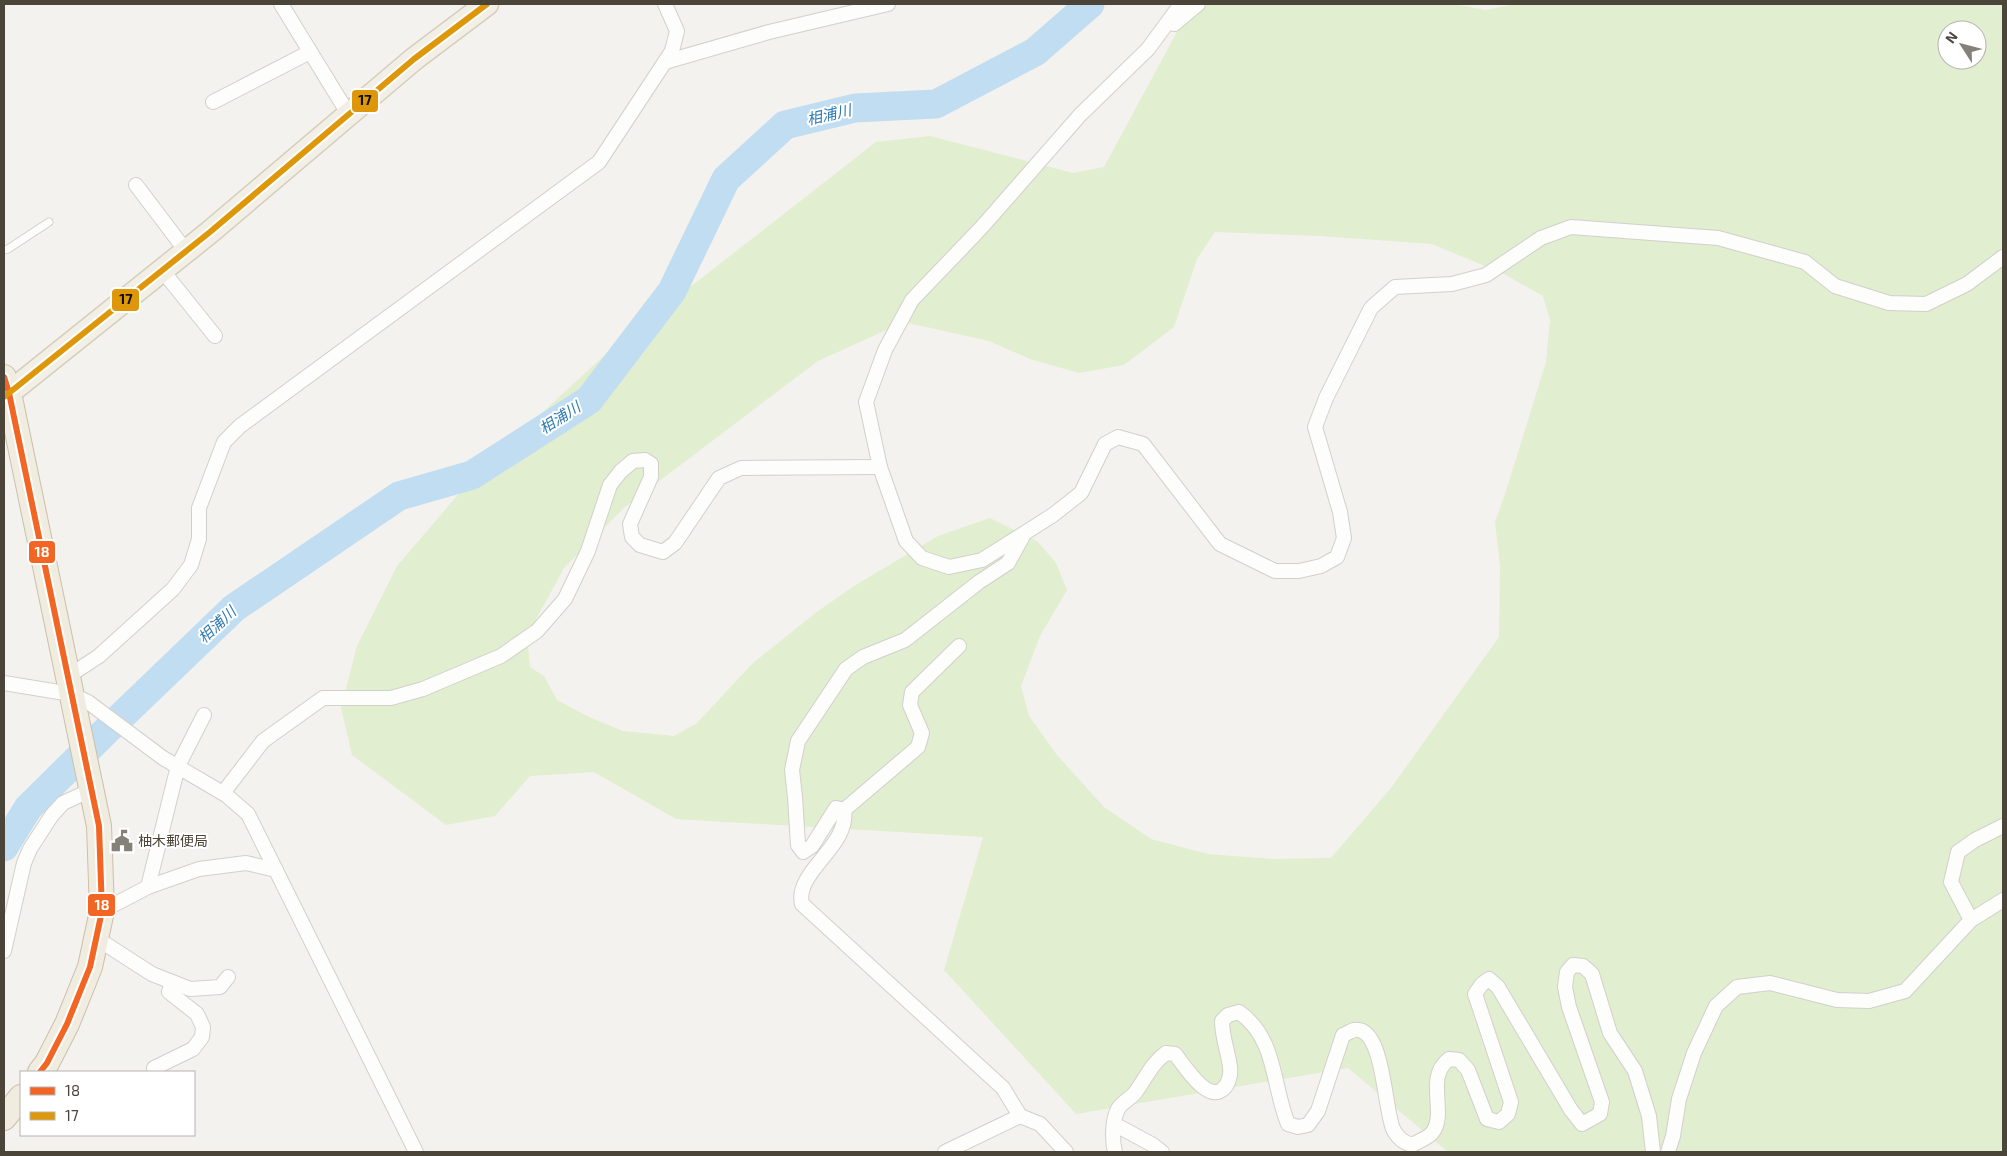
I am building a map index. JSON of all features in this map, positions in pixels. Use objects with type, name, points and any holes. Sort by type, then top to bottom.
[{"type":"highway","points":[[5,389],[75,694],[84,762],[99,826],[102,911],[90,967],[67,1024],[47,1063],[41,1071]]},
{"type":"highway","points":[[4,1118],[20,1098]]},
{"type":"main road","points":[[5,389],[186,251],[414,59],[487,4]]},
{"type":"street","points":[[281,4],[348,115]]},
{"type":"street","points":[[75,694],[99,656],[173,589],[191,565],[199,539],[199,508],[224,442],[240,426],[599,162],[672,51],[677,31],[666,4]]},
{"type":"street","points":[[665,62],[769,32],[888,4]]},
{"type":"street","points":[[1181,4],[1162,31],[1126,71],[1080,115],[981,228],[912,300],[885,350],[866,402],[880,467],[906,541],[922,558],[949,567],[982,560],[1024,534],[1081,493],[1105,444],[1118,437],[1143,444],[1220,544],[1275,572],[1299,571],[1321,566],[1337,557],[1344,538],[1340,512],[1315,427],[1326,398],[1371,308],[1395,287],[1452,284],[1486,275],[1542,238],[1572,227],[1718,238],[1805,262],[1835,286],[1889,302],[1926,304],[1967,284],[2003,257]]},
{"type":"street","points":[[1162,31],[1177,22],[1198,4]]},
{"type":"street","points":[[213,102],[310,52]]},
{"type":"street","points":[[136,184],[186,251]]},
{"type":"street","points":[[162,270],[216,336]]},
{"type":"street","points":[[223,793],[262,741],[323,698],[391,698],[423,689],[501,656],[537,631],[566,599],[588,551],[610,485],[621,471],[633,461],[645,460],[651,464],[651,477],[630,524],[632,537],[640,545],[663,552],[675,543],[719,478],[740,468],[880,467]]},
{"type":"street","points":[[844,810],[836,808],[812,846],[803,852],[798,844],[792,770],[798,741],[846,669],[863,657],[905,640],[979,582],[1008,563],[1024,534]]},
{"type":"street","points":[[844,810],[918,747],[922,733],[910,705],[912,692],[959,646]]},
{"type":"street","points":[[4,683],[75,694],[162,758],[223,793],[248,814],[416,1152]]},
{"type":"street","points":[[148,886],[178,766],[204,714]]},
{"type":"street","points":[[4,951],[24,863],[30,849],[52,815],[63,803],[91,790]]},
{"type":"street","points":[[844,810],[846,820],[840,834],[806,881],[800,897],[802,904],[1004,1088],[1020,1116],[1040,1124],[1066,1152]]},
{"type":"street","points":[[1971,920],[1951,882],[1958,852],[1975,840],[2003,826]]},
{"type":"street","points":[[102,911],[148,886],[198,869],[246,863],[276,870]]},
{"type":"street","points":[[1668,1152],[1673,1136],[1679,1099],[1694,1053],[1716,1006],[1737,987],[1770,983],[1837,1000],[1869,1001],[1896,994],[1905,991],[1971,920],[2003,900]]},
{"type":"street","points":[[96,938],[152,974],[190,989],[220,986],[228,977]]},
{"type":"street","points":[[1115,1152],[1113,1145],[1114,1124],[1118,1109],[1134,1095],[1155,1061],[1166,1053],[1175,1054],[1202,1087],[1212,1093],[1220,1092],[1227,1086],[1230,1068],[1222,1035],[1222,1021],[1228,1015],[1239,1012],[1252,1021],[1271,1056],[1282,1108],[1288,1124],[1298,1127],[1308,1125],[1318,1111],[1343,1035],[1354,1030],[1364,1032],[1372,1039],[1384,1079],[1393,1130],[1401,1141],[1412,1146],[1432,1133],[1438,1118],[1437,1076],[1441,1065],[1449,1059],[1459,1060],[1468,1070],[1487,1119],[1500,1122],[1508,1114],[1511,1102],[1476,994],[1482,984],[1489,978],[1498,987],[1571,1110],[1582,1124],[1600,1114],[1602,1102],[1569,1007],[1565,987],[1567,972],[1573,965],[1584,966],[1592,974],[1610,1033],[1635,1071],[1649,1116],[1652,1152]]},
{"type":"street","points":[[154,1068],[193,1049],[202,1037],[203,1026],[197,1014],[168,992],[172,982]]},
{"type":"street","points":[[945,1152],[1020,1116]]},
{"type":"street","points":[[1114,1124],[1153,1145],[1162,1152]]},
{"type":"lane","points":[[4,250],[49,222]]},
{"type":"green space","points":[[1192,4],[1454,4],[1485,10],[1517,4],[2003,4],[2003,1152],[1448,1152],[1348,1068],[1076,1114],[944,970],[983,837],[676,819],[594,772],[530,776],[495,816],[446,825],[352,755],[341,708],[357,646],[397,566],[474,476],[612,348],[876,142],[930,136],[1073,173],[1104,167]],"holes":[[[1215,232],[1320,236],[1432,244],[1504,274],[1543,296],[1550,320],[1546,362],[1495,522],[1500,565],[1499,637],[1391,788],[1331,858],[1272,859],[1208,854],[1151,839],[1104,807],[1057,755],[1029,716],[1021,686],[1040,636],[1067,590],[1056,563],[1037,541],[990,518],[938,536],[854,586],[818,611],[753,663],[697,723],[674,736],[623,731],[589,717],[557,700],[544,676],[530,667],[527,636],[564,568],[625,507],[818,361],[904,322],[989,341],[1030,359],[1079,373],[1124,365],[1174,327],[1197,259]]]},
{"type":"waterway","name":"相浦川","points":[[4,847],[28,808],[234,608],[399,496],[472,475],[589,400],[672,291],[726,179],[785,125],[855,108],[936,104],[1035,52],[1090,4]]},
{"type":"transit line","name":"17","points":[[4,397],[210,232],[414,59],[487,4]]},
{"type":"transit line","name":"18","points":[[4,377],[9,393],[99,826],[102,911],[90,967],[67,1024],[47,1063],[41,1071]]},
{"type":"place","name":"柚木郵便局","points":[[122,841]]}]
